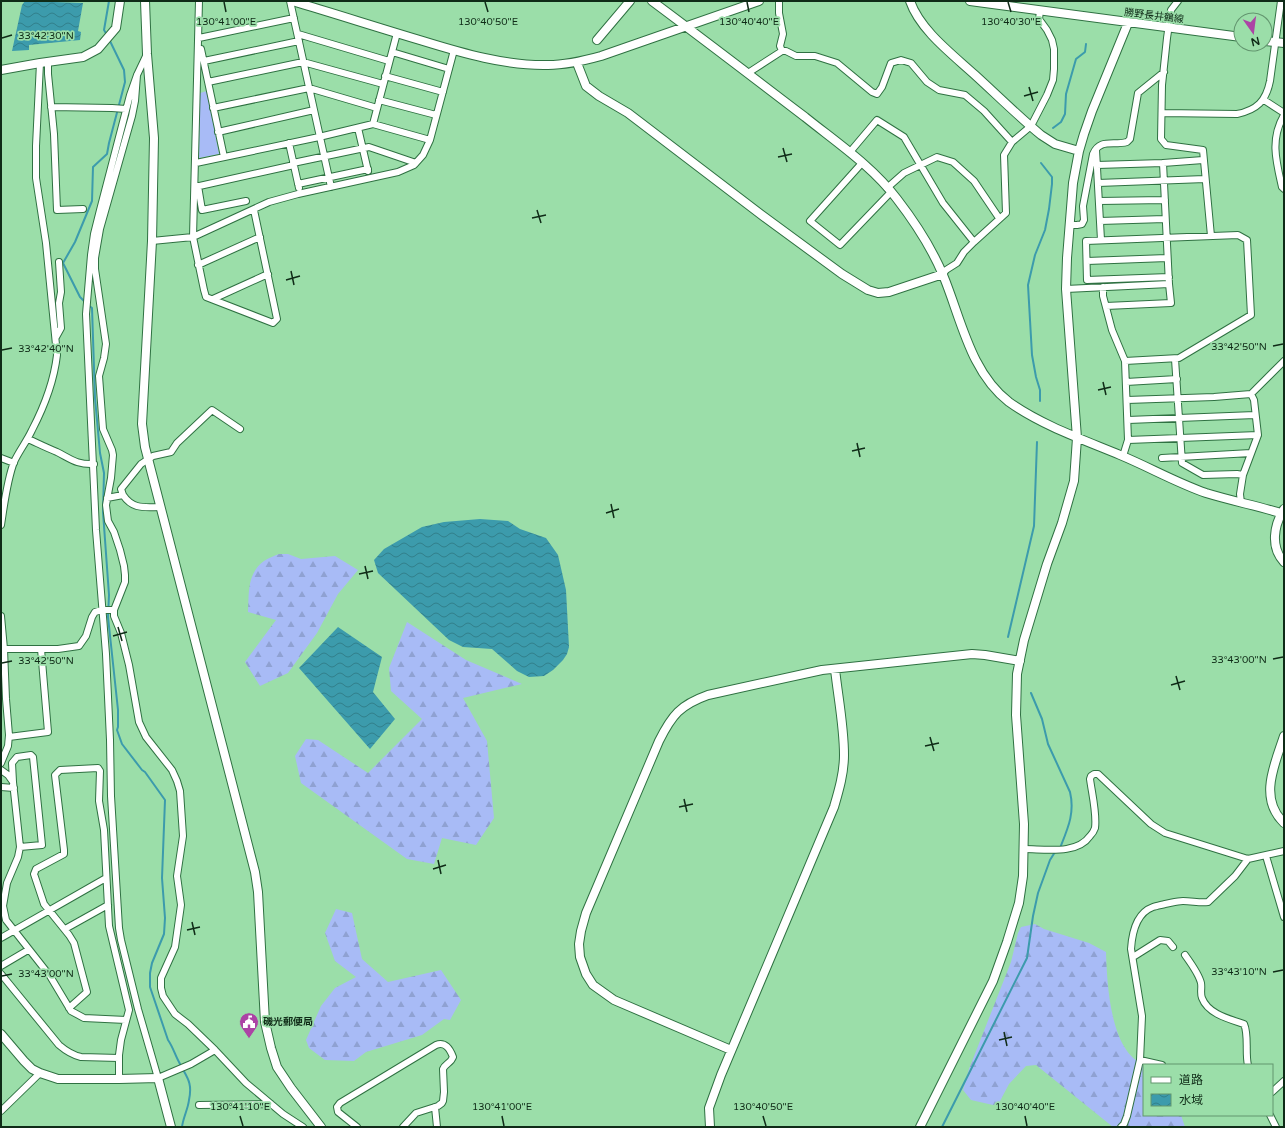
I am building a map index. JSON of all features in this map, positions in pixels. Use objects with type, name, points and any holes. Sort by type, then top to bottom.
[{"type":"street","points":[[1,70],[83,57],[98,49],[116,28],[120,1]]},
{"type":"street","points":[[145,1],[146,54],[154,138],[152,241],[142,424],[145,447],[255,872],[258,892],[265,1022],[271,1048],[277,1067],[321,1127]]},
{"type":"street","points":[[199,1],[196,186],[193,237],[198,265],[206,297],[273,323],[278,319],[254,210]]},
{"type":"street","points":[[331,187],[319,137],[291,1],[454,50],[506,62],[548,66],[577,63],[601,56],[759,1]]},
{"type":"street","points":[[597,40],[630,1]]},
{"type":"street","points":[[652,1],[850,152],[889,190],[921,234],[943,274],[958,317],[979,366],[993,385],[1008,401],[1031,415],[1077,438],[1123,456],[1204,492],[1240,503],[1283,512],[1275,530],[1276,545],[1284,562]]},
{"type":"street","points":[[779,1],[779,13],[783,34],[781,41],[782,51]]},
{"type":"street","points":[[910,1],[925,27],[941,44],[1041,136],[1055,144],[1079,151]]},
{"type":"street","name":"勝野長井鶴線","points":[[970,1],[1233,36]]},
{"type":"street","points":[[1178,1],[1172,10],[1169,27],[1164,72],[1161,139],[1166,145],[1202,150],[1211,236]]},
{"type":"street","points":[[1162,113],[1237,114],[1253,109],[1264,100],[1280,43],[1281,1]]},
{"type":"street","points":[[577,63],[586,86],[599,96],[628,113],[842,274],[868,290],[878,293],[889,292],[943,274],[946,270],[957,263],[964,252],[1006,213],[1004,155],[1012,142],[1030,126],[1047,95],[1053,80],[1054,49],[1052,40],[1039,19],[1040,11]]},
{"type":"street","points":[[199,38],[294,18]]},
{"type":"street","points":[[920,1127],[993,981],[1019,903],[1023,876],[1024,824],[1016,715],[1017,674],[1024,640],[1074,482],[1077,438],[1066,289],[1069,225],[1073,183],[1079,151],[1092,111],[1128,23]]},
{"type":"street","points":[[373,124],[397,33]]},
{"type":"street","points":[[298,34],[389,61]]},
{"type":"street","points":[[199,38],[224,157]]},
{"type":"street","points":[[204,61],[299,41]]},
{"type":"street","points":[[152,241],[193,237],[269,202],[300,193],[398,172],[414,165],[423,155],[430,140],[454,50]]},
{"type":"street","points":[[748,73],[782,51]]},
{"type":"street","points":[[782,51],[796,56],[815,56],[837,63],[872,92],[877,94],[882,87],[891,63],[900,60],[911,62],[926,82],[939,90],[965,95],[984,111],[1012,142]]},
{"type":"street","points":[[392,52],[449,69]]},
{"type":"street","points":[[146,54],[136,75],[126,109],[94,234],[88,279],[86,314],[96,530],[106,654],[111,796],[119,928],[138,1009],[171,1127]]},
{"type":"street","points":[[44,62],[48,74],[52,107],[56,210],[83,209]]},
{"type":"street","points":[[1,525],[2,504],[14,462],[33,429],[56,370],[56,339],[47,250],[36,178],[36,146],[44,62]]},
{"type":"street","points":[[208,82],[303,62],[383,84]]},
{"type":"street","points":[[1069,225],[1077,226],[1082,224],[1084,220],[1083,206],[1091,161],[1095,148],[1099,144],[1127,142],[1130,139],[1138,93],[1164,72]]},
{"type":"street","points":[[136,75],[135,101],[132,116],[100,229],[95,258],[96,284],[106,344],[100,376],[103,429],[113,455],[106,505],[108,521],[114,532],[120,550],[125,575],[125,582],[114,610],[114,616],[121,632],[129,665],[138,722],[146,737],[172,770],[180,791],[183,836],[177,876],[181,905],[175,947],[160,978],[161,988],[163,996],[175,1014],[188,1024],[215,1050],[246,1083],[271,1104],[303,1127]]},
{"type":"street","points":[[385,76],[443,92]]},
{"type":"street","points":[[213,108],[309,88],[377,108]]},
{"type":"street","points":[[379,100],[436,115]]},
{"type":"street","points":[[1264,100],[1284,114],[1280,121],[1275,139],[1275,156],[1284,190]]},
{"type":"street","points":[[52,107],[126,109]]},
{"type":"street","points":[[218,132],[314,110]]},
{"type":"street","points":[[850,152],[877,120],[904,137],[943,203],[974,242]]},
{"type":"street","points":[[196,163],[373,124],[430,140]]},
{"type":"street","points":[[358,128],[370,178]]},
{"type":"street","points":[[289,143],[300,193]]},
{"type":"street","points":[[196,186],[369,147],[416,162]]},
{"type":"street","points":[[1095,148],[1101,240]]},
{"type":"street","points":[[862,163],[810,221],[840,245],[904,173],[937,157],[953,162],[974,180],[999,218]]},
{"type":"street","points":[[1096,166],[1203,160]]},
{"type":"street","points":[[1106,306],[1171,303],[1167,258],[1163,163]]},
{"type":"street","points":[[298,184],[368,169]]},
{"type":"street","points":[[1098,183],[1205,178]]},
{"type":"street","points":[[196,186],[202,210],[246,201]]},
{"type":"street","points":[[1099,201],[1165,200]]},
{"type":"street","points":[[1100,221],[1165,219]]},
{"type":"street","points":[[1125,361],[1179,358],[1252,315],[1247,240],[1238,235],[1086,241],[1087,280],[1169,280]]},
{"type":"street","points":[[198,265],[260,237]]},
{"type":"street","points":[[1086,261],[1167,258]]},
{"type":"street","points":[[56,339],[61,328],[59,303],[61,292],[59,262]]},
{"type":"street","points":[[213,299],[268,274]]},
{"type":"street","points":[[1066,289],[1103,287],[1169,280]]},
{"type":"street","points":[[1103,287],[1103,296],[1112,330],[1125,361],[1128,440],[1123,456]]},
{"type":"street","points":[[1176,359],[1182,463],[1203,475],[1243,475]]},
{"type":"street","points":[[1127,400],[1214,397],[1251,394],[1284,361]]},
{"type":"street","points":[[1126,382],[1177,379]]},
{"type":"street","points":[[1240,503],[1243,475],[1258,435],[1254,400],[1251,394]]},
{"type":"street","points":[[161,507],[138,508],[123,495],[121,489],[141,464],[153,456],[171,452],[177,443],[212,410],[240,429]]},
{"type":"street","points":[[1128,420],[1256,415]]},
{"type":"street","points":[[1128,440],[1258,435]]},
{"type":"street","points":[[28,439],[71,460],[82,464],[94,464]]},
{"type":"street","points":[[1162,458],[1252,453]]},
{"type":"street","points":[[1,458],[14,462]]},
{"type":"street","points":[[107,498],[123,495]]},
{"type":"street","points":[[4,649],[41,649],[78,646],[86,636],[95,612],[102,610],[114,610]]},
{"type":"street","points":[[1,616],[4,649],[3,699],[9,737],[8,746],[1,763]]},
{"type":"street","points":[[9,737],[48,732],[41,649]]},
{"type":"street","points":[[731,1050],[614,1000],[593,985],[586,974],[580,957],[579,944],[586,914],[659,741],[674,715],[694,700],[708,695],[822,670],[972,654],[1020,661]]},
{"type":"street","points":[[710,1127],[709,1108],[721,1075],[838,796],[843,774],[844,756],[843,734],[834,669]]},
{"type":"street","points":[[1284,736],[1272,773],[1269,791],[1278,817],[1284,823]]},
{"type":"street","points":[[20,846],[42,845],[34,757],[31,755],[17,757],[12,762],[20,846],[18,857],[8,881],[3,906],[6,920],[28,950],[50,976],[69,1008],[78,1016],[84,1018],[126,1020]]},
{"type":"street","points":[[69,1008],[87,992],[76,949],[65,929],[44,904],[34,874],[36,869],[64,854],[64,842],[55,775],[60,770],[98,768],[100,771],[99,801],[104,830],[109,926],[129,1010],[121,1040],[119,1080]]},
{"type":"street","points":[[1,770],[8,775],[14,785]]},
{"type":"street","points":[[1024,849],[1076,848],[1089,838],[1095,830],[1090,779],[1094,774],[1098,774],[1152,824],[1165,833],[1248,859],[1284,851]]},
{"type":"street","points":[[1,787],[14,785]]},
{"type":"street","points":[[1266,856],[1284,916]]},
{"type":"street","points":[[1121,1127],[1127,1116],[1140,1060],[1142,1016],[1131,949],[1134,928],[1139,917],[1146,910],[1152,907],[1181,901],[1208,902],[1236,876],[1248,859]]},
{"type":"street","points":[[1,938],[106,878]]},
{"type":"street","points":[[1,879],[8,881]]},
{"type":"street","points":[[65,929],[108,905]]},
{"type":"street","points":[[1133,957],[1160,940],[1168,941],[1173,947]]},
{"type":"street","points":[[1,966],[28,950]]},
{"type":"street","points":[[1185,955],[1193,966],[1201,983],[1200,992],[1202,999],[1218,1014],[1244,1024],[1246,1029],[1246,1057],[1248,1064]]},
{"type":"street","points":[[1,974],[64,1050],[81,1057],[119,1058]]},
{"type":"street","points":[[1,1034],[32,1068],[40,1073],[58,1079],[119,1080],[158,1078],[188,1066],[215,1050]]},
{"type":"street","points":[[357,1127],[338,1112],[336,1107],[340,1103],[436,1046],[442,1044],[446,1045],[453,1057],[443,1069],[444,1092],[442,1104],[416,1113],[403,1127]]},
{"type":"street","points":[[1140,1060],[1158,1064]]},
{"type":"street","points":[[1,1111],[40,1073]]},
{"type":"street","points":[[1273,1091],[1284,1081]]},
{"type":"street","points":[[199,1105],[271,1104]]},
{"type":"street","points":[[435,1107],[437,1127]]},
{"type":"street","points":[[1270,1116],[1276,1127]]},
{"type":"green space","points":[[207,91],[219,154],[199,158],[200,93]]},
{"type":"green space","points":[[279,554],[288,554],[301,559],[335,556],[358,570],[338,594],[317,633],[288,673],[260,686],[245,662],[276,620],[248,612],[250,584],[254,571],[258,566],[271,557]]},
{"type":"green space","points":[[407,622],[466,660],[522,684],[463,698],[487,741],[494,818],[476,845],[442,838],[434,864],[407,859],[301,783],[295,756],[306,739],[318,740],[368,773],[422,719],[391,691],[389,668]]},
{"type":"green space","points":[[336,909],[352,913],[362,959],[388,982],[441,970],[461,1000],[450,1020],[444,1019],[422,1035],[366,1052],[354,1061],[325,1060],[309,1048],[306,1040],[321,1006],[335,988],[356,977],[335,961],[325,933]]},
{"type":"green space","points":[[1035,924],[1044,929],[1089,943],[1106,952],[1110,999],[1118,1033],[1125,1047],[1134,1059],[1144,1064],[1143,1116],[1181,1116],[1185,1127],[1113,1127],[1036,1065],[1026,1066],[1009,1084],[999,1103],[993,1105],[971,1100],[963,1090],[969,1069],[1011,962],[1018,933],[1021,927]]},
{"type":"water","points":[[25,1],[83,3],[78,31],[81,32],[80,40],[29,45],[29,50],[12,51],[22,5]]},
{"type":"water","points":[[480,519],[508,521],[520,529],[546,538],[558,555],[566,590],[569,647],[563,660],[553,670],[544,676],[529,677],[517,671],[492,649],[463,647],[449,640],[378,573],[374,560],[384,549],[422,527],[444,522]]},
{"type":"water","points":[[338,627],[382,657],[373,692],[395,719],[370,749],[299,668]]},
{"type":"waterway","points":[[107,35],[104,30],[109,1]]},
{"type":"waterway","points":[[85,302],[80,297],[63,263],[75,242],[92,201],[93,167],[107,154],[125,82],[124,70],[109,39]]},
{"type":"waterway","points":[[1053,128],[1061,122],[1065,114],[1066,94],[1076,59],[1085,52],[1086,44]]},
{"type":"waterway","points":[[1040,401],[1040,390],[1032,355],[1028,285],[1035,255],[1045,230],[1052,184],[1052,177],[1041,163]]},
{"type":"waterway","points":[[88,305],[92,308],[95,398],[100,453],[104,473],[103,512],[109,595],[108,617],[118,710],[117,730],[122,744],[165,800],[162,878],[165,918],[164,934],[152,963],[150,987],[168,1040],[186,1076],[190,1088],[190,1094],[182,1127]]},
{"type":"waterway","points":[[1008,637],[1034,526],[1037,442]]},
{"type":"waterway","points":[[1031,693],[1042,719],[1048,744],[1070,792],[1072,807],[1070,820],[1060,848]]},
{"type":"waterway","points":[[942,1127],[1027,958],[1038,893],[1050,860],[1055,852]]},
{"type":"place","name":"磯光郵便局","points":[[249,1039]]}]
